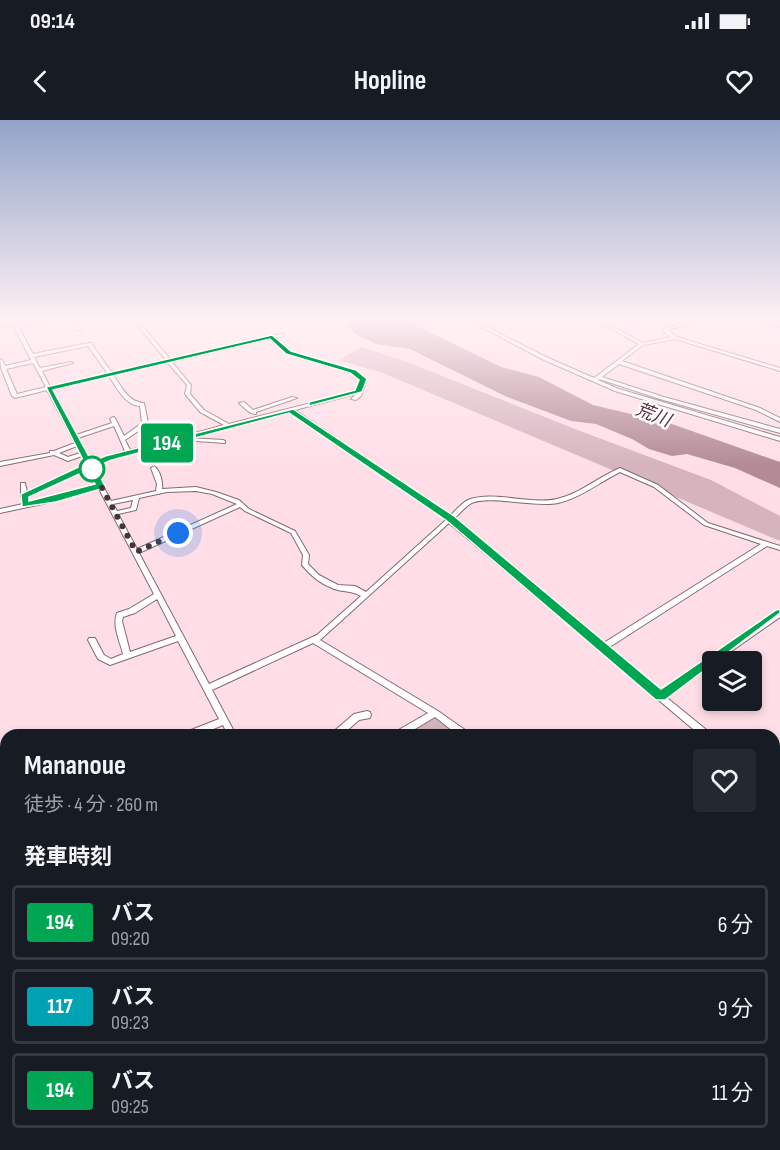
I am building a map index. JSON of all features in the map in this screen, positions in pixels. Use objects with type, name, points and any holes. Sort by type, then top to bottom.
[{"type":"street","points":[[3,369],[15,396],[133,369]]},
{"type":"street","points":[[44,369],[40,370],[49,388],[228,729]]},
{"type":"street","points":[[107,369],[126,397],[135,404],[142,404],[145,424]]},
{"type":"street","points":[[175,369],[189,386],[187,394],[198,406],[232,427]]},
{"type":"street","points":[[343,369],[353,372],[364,382],[354,399]]},
{"type":"street","points":[[575,369],[654,402],[780,439]]},
{"type":"street","points":[[596,379],[609,369]]},
{"type":"street","points":[[640,369],[758,409],[780,420]]},
{"type":"street","points":[[596,379],[780,431]]},
{"type":"street","points":[[0,388],[10,385]]},
{"type":"street","points":[[24,496],[90,466],[128,452],[232,427],[358,392]]},
{"type":"street","points":[[252,412],[294,398]]},
{"type":"street","points":[[242,403],[263,418]]},
{"type":"street","points":[[291,410],[450,519],[699,729]]},
{"type":"street","points":[[75,437],[115,422],[128,452]]},
{"type":"street","points":[[145,424],[180,434],[184,439],[223,442]]},
{"type":"street","points":[[123,439],[145,424]]},
{"type":"street","points":[[0,464],[78,444]]},
{"type":"street","points":[[52,452],[68,459],[84,454]]},
{"type":"street","points":[[154,468],[160,484],[159,492]]},
{"type":"street","points":[[207,689],[314,640],[469,502],[480,499],[557,501],[620,470],[656,486],[706,524],[780,548]]},
{"type":"street","points":[[23,484],[25,505]]},
{"type":"street","points":[[0,511],[56,499],[101,486]]},
{"type":"street","points":[[110,503],[159,492],[196,489],[237,501],[240,505],[276,525],[293,532],[306,555],[305,566],[317,577],[337,587],[350,587],[366,595]]},
{"type":"street","points":[[116,513],[134,509],[136,498]]},
{"type":"street","points":[[136,552],[240,505]]},
{"type":"street","points":[[602,648],[766,544]]},
{"type":"street","points":[[128,655],[118,621],[120,615],[132,611],[158,595]]},
{"type":"street","points":[[661,696],[780,613]]},
{"type":"street","points":[[92,640],[106,661],[180,637]]},
{"type":"street","points":[[314,640],[435,712],[457,729]]},
{"type":"street","points":[[408,729],[435,712]]},
{"type":"street","points":[[343,729],[357,717],[367,715]]},
{"type":"street","points":[[204,729],[224,721]]},
{"type":"shaded area","points":[[370,369],[425,369],[711,480],[780,516],[780,541]]},
{"type":"shaded area","points":[[451,369],[509,369],[539,377],[593,405],[669,423],[780,462],[780,488],[735,468],[687,454],[672,456],[649,449],[596,424],[571,421],[505,396]]},
{"type":"shaded area","points":[[435,714],[455,729],[412,729]]},
{"type":"bus line","name":"194","points":[[134,369],[49,389],[90,465],[24,496],[25,505],[101,486],[90,466],[108,458],[291,410],[451,519],[449,520],[661,696],[780,613]]},
{"type":"bus line","name":"194","points":[[312,404],[358,392],[364,382],[363,379],[353,372],[343,369]]},
{"type":"route","points":[[92,469],[136,552],[178,533]]},
{"type":"water label","name":"荒川","points":[[653,415]]}]
